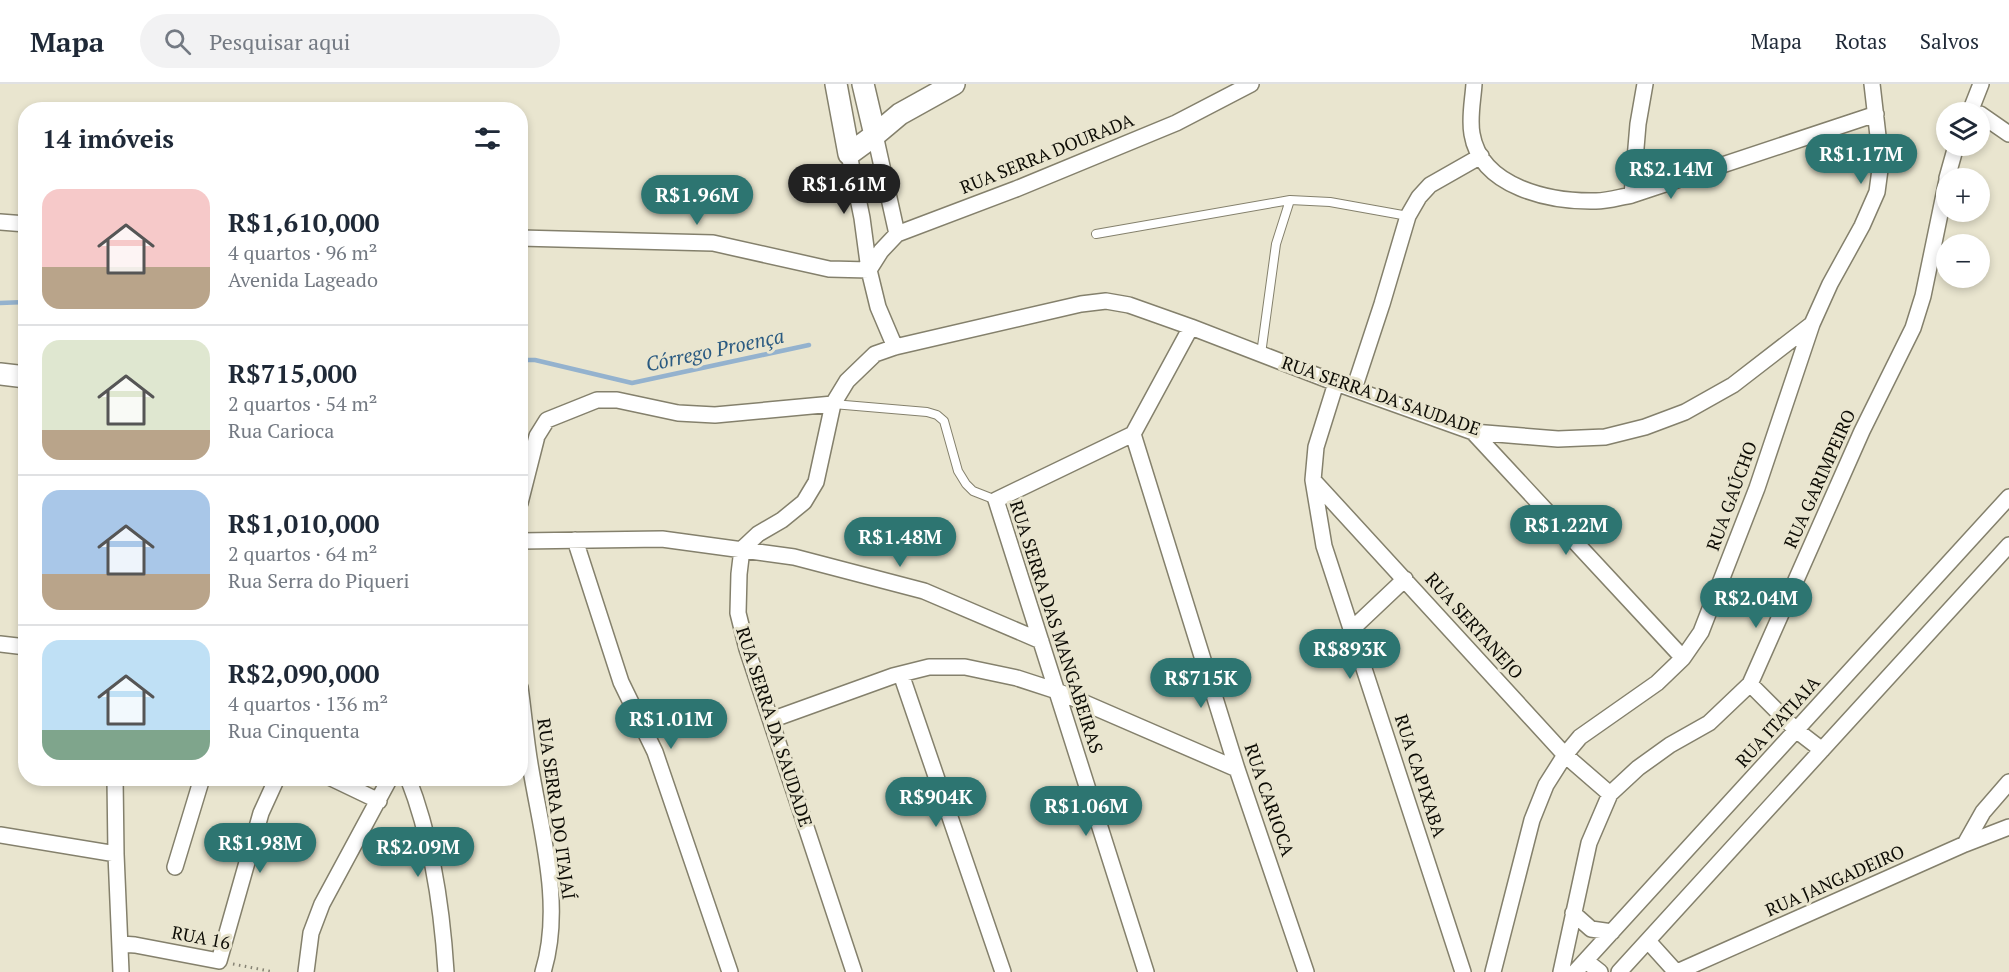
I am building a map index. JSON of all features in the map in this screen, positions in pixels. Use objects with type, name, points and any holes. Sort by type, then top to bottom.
[{"type":"main road","points":[[836,84],[849,154],[900,114],[954,84]]},
{"type":"main road","points":[[863,84],[875,135]]},
{"type":"main road","points":[[0,374],[18,376]]},
{"type":"street","name":"RUA SERRA DOURADA","points":[[869,270],[881,251],[897,234],[1016,189],[1176,123],[1251,84]]},
{"type":"street","points":[[1474,84],[1471,111],[1472,136],[1481,156],[1495,174],[1530,193],[1565,200],[1597,201],[1632,195],[1876,114]]},
{"type":"street","points":[[1632,195],[1638,124],[1645,84]]},
{"type":"street","name":"RUA GAÚCHO","points":[[1493,972],[1532,820],[1546,785],[1580,736],[1657,683],[1683,658],[1701,632],[1753,499],[1812,324],[1877,192],[1881,162],[1872,84]]},
{"type":"street","points":[[1977,102],[1981,84]]},
{"type":"street","points":[[1990,122],[2009,134]]},
{"type":"street","points":[[875,135],[897,234]]},
{"type":"street","points":[[742,549],[758,534],[782,520],[804,502],[816,482],[833,404],[847,381],[875,354],[895,347],[878,308],[869,270],[862,218],[849,154]]},
{"type":"street","points":[[1354,389],[1408,216],[1419,197],[1430,185],[1481,156]]},
{"type":"street","points":[[0,222],[18,223]]},
{"type":"street","name":"RUA GARIMPEIRO","points":[[1561,972],[1589,843],[1610,794],[1638,768],[1670,745],[1709,723],[1750,684],[1862,431],[1913,328],[1923,296],[1938,222]]},
{"type":"street","points":[[528,238],[713,243],[829,269],[869,270]]},
{"type":"street","name":"RUA SERRA DA SAUDADE","points":[[895,347],[1081,304],[1106,301],[1129,305],[1191,327],[1336,383],[1473,432],[1558,439],[1605,437],[1645,428],[1685,412],[1733,385],[1812,324]]},
{"type":"street","points":[[996,500],[1133,434],[1191,327]]},
{"type":"street","name":"RUA CAPIXABA","points":[[1336,383],[1316,447],[1313,480],[1324,546],[1463,972]]},
{"type":"street","points":[[528,471],[537,436],[547,420],[597,400],[617,400],[678,413],[715,415],[833,404]]},
{"type":"street","points":[[1473,432],[1683,658]]},
{"type":"street","name":"RUA CARIOCA","points":[[1133,434],[1237,769],[1306,972]]},
{"type":"street","name":"RUA SERTANEJO","points":[[1313,480],[1565,755],[1610,794]]},
{"type":"street","name":"RUA ITATIAIA","points":[[1581,967],[2009,498]]},
{"type":"street","name":"RUA SERRA DAS MANGABEIRAS","points":[[996,500],[1146,972]]},
{"type":"street","points":[[528,541],[662,539],[794,557],[924,591],[1041,642]]},
{"type":"street","points":[[575,540],[621,682],[655,752],[730,972]]},
{"type":"street","points":[[1619,972],[2009,545]]},
{"type":"street","name":"RUA SERRA DA SAUDADE","points":[[742,549],[738,614],[747,649],[854,972]]},
{"type":"street","points":[[1351,630],[1405,579]]},
{"type":"street","points":[[0,644],[18,646]]},
{"type":"street","points":[[771,720],[901,674],[929,667],[965,667],[1017,678],[1057,691],[1237,769]]},
{"type":"street","points":[[901,674],[1003,972]]},
{"type":"street","points":[[1750,684],[1797,730],[1822,750]]},
{"type":"street","name":"RUA SERRA DO ITAJAÍ","points":[[528,777],[549,874],[552,928],[543,972]]},
{"type":"street","points":[[1965,844],[1983,812],[2009,782]]},
{"type":"street","points":[[115,786],[121,972]]},
{"type":"street","points":[[175,867],[199,786]]},
{"type":"street","points":[[219,961],[261,813],[273,786]]},
{"type":"street","points":[[348,786],[379,801]]},
{"type":"street","points":[[306,972],[310,933],[322,904],[386,786]]},
{"type":"street","points":[[410,786],[428,843],[443,929],[446,972]]},
{"type":"street","name":"RUA JANGADEIRO","points":[[1677,972],[1965,844],[2008,828]]},
{"type":"street","points":[[0,834],[116,854]]},
{"type":"street","points":[[1573,913],[1591,929],[1612,932]]},
{"type":"street","points":[[1648,941],[1677,972]]},
{"type":"street","name":"RUA 16","points":[[121,944],[219,961]]},
{"type":"street","points":[[1581,967],[1600,972]]},
{"type":"lane","points":[[1096,234],[1290,200],[1330,202],[1408,216]]},
{"type":"lane","points":[[1261,354],[1276,244],[1290,200]]},
{"type":"lane","name":"RUA SERRA DAS MANGABEIRAS","points":[[833,404],[927,412],[937,415],[945,421],[958,471],[966,484],[973,491],[996,500]]},
{"type":"path","name":"RUA 16","points":[[219,961],[274,972]]},
{"type":"waterway","name":"Córrego Proença","points":[[0,303],[18,302]]},
{"type":"waterway","name":"Córrego Proença","points":[[528,360],[632,383],[809,345]]}]
